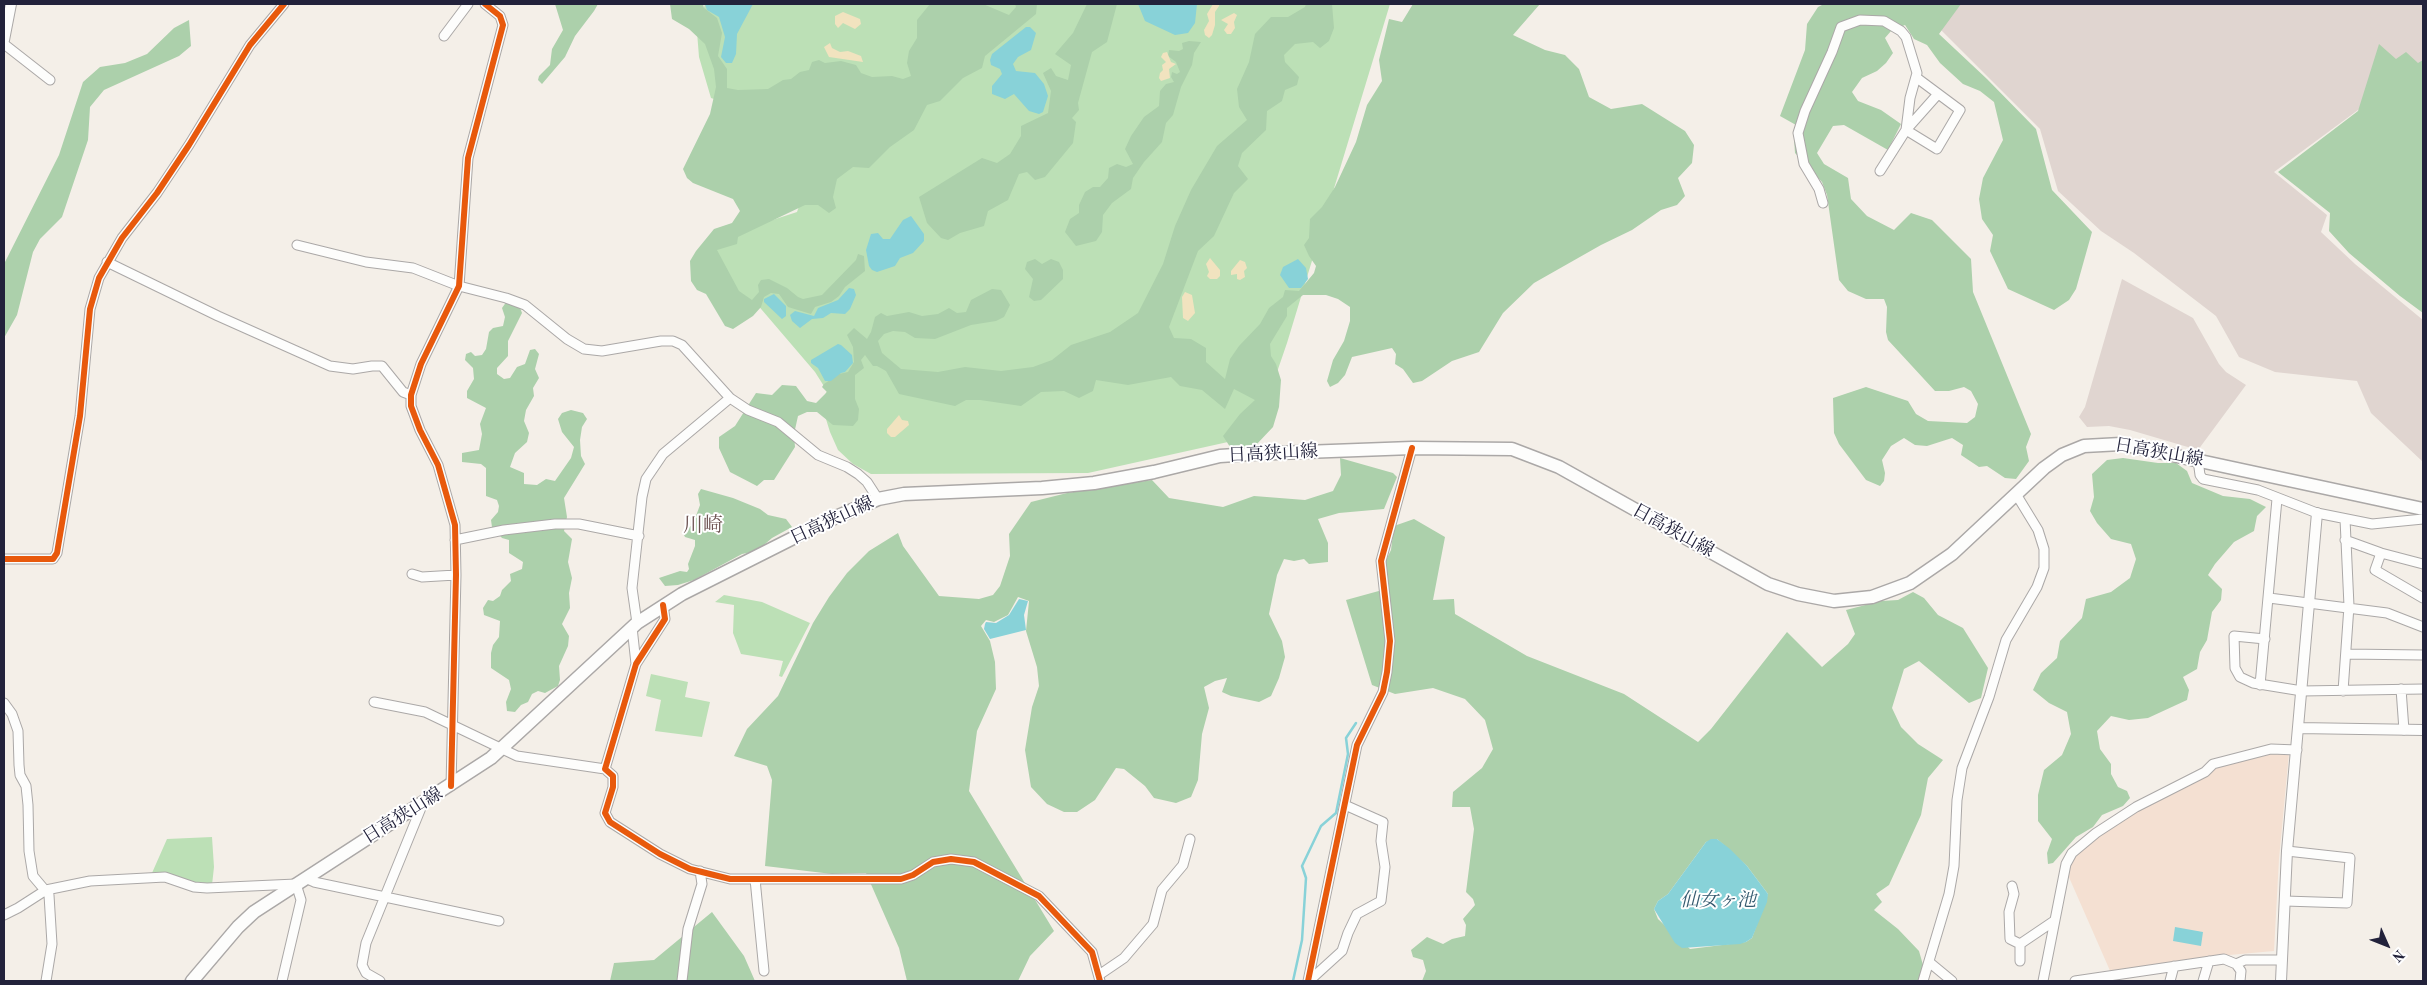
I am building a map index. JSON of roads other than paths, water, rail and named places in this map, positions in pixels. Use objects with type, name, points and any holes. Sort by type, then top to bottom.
[{"type":"main road","name":"日高狭山線","points":[[192,981],[238,927],[254,912],[451,786],[502,750],[635,625],[663,606],[827,521],[878,499],[904,494],[1042,488],[1094,483],[1154,472],[1220,456],[1412,448],[1512,449],[1559,467],[1768,584],[1798,594],[1834,601],[1872,597],[1910,583],[1952,554],[2044,468],[2062,455],[2084,446],[2121,444],[2423,509]]},
{"type":"street","points":[[4,40],[11,4]]},
{"type":"street","points":[[4,559],[53,559],[59,548],[80,416],[90,309],[94,293],[107,262],[122,238],[157,193],[190,145],[250,45],[284,4]]},
{"type":"street","points":[[444,36],[468,4]]},
{"type":"street","points":[[451,786],[456,575],[455,525],[438,465],[411,406],[411,395],[421,364],[459,286],[463,259],[467,166],[503,25],[500,16],[485,4]]},
{"type":"street","points":[[1823,203],[1816,182],[1804,164],[1798,133],[1841,27],[1860,20],[1874,20],[1892,25],[1906,37],[1917,78],[1910,103],[1906,130]]},
{"type":"street","points":[[4,44],[50,80]]},
{"type":"street","points":[[1906,130],[1937,149],[1960,110],[1917,78]]},
{"type":"street","points":[[1880,171],[1906,130],[1938,94]]},
{"type":"street","points":[[1910,103],[1922,112]]},
{"type":"street","points":[[298,245],[366,262],[413,268],[459,286],[525,305],[567,339],[584,349],[602,351],[673,341],[689,350],[730,398],[748,410],[778,422],[818,455],[858,474],[867,482],[878,499]]},
{"type":"street","points":[[107,262],[218,316],[330,366],[353,369],[382,366],[403,392],[411,395]]},
{"type":"street","points":[[636,664],[632,588],[642,497],[646,479],[662,454],[730,398]]},
{"type":"street","points":[[1308,981],[1357,745],[1383,692],[1387,672],[1390,641],[1381,561],[1412,448]]},
{"type":"street","points":[[2198,460],[2200,475],[2203,479],[2258,490],[2317,513],[2372,524],[2423,519]]},
{"type":"street","points":[[1924,981],[1946,907],[1954,866],[1957,800],[1962,768],[1989,697],[2006,640],[2037,587],[2044,568],[2044,549],[2038,530],[2016,494]]},
{"type":"street","points":[[2260,685],[2277,499]]},
{"type":"street","points":[[2281,981],[2287,851],[2317,513]]},
{"type":"street","points":[[2343,691],[2349,606],[2345,519]]},
{"type":"street","points":[[455,540],[504,530],[554,524],[579,524],[639,536]]},
{"type":"street","points":[[2345,540],[2423,564]]},
{"type":"street","points":[[2381,552],[2375,570],[2423,598]]},
{"type":"street","points":[[412,574],[422,577],[456,575]]},
{"type":"street","points":[[2269,598],[2349,606],[2387,613],[2423,627]]},
{"type":"street","points":[[605,769],[636,664],[665,619],[663,606]]},
{"type":"street","points":[[2265,639],[2234,636],[2235,668],[2240,677],[2260,685],[2302,691],[2423,689]]},
{"type":"street","points":[[2346,654],[2423,654]]},
{"type":"street","points":[[2401,689],[2404,730]]},
{"type":"street","points":[[374,702],[425,712],[517,756],[605,769],[613,776],[613,787],[606,809],[607,818],[660,854],[690,869],[730,879],[901,879],[913,875],[933,862],[951,859],[974,862],[1039,896],[1088,947],[1095,960],[1100,978],[1138,944],[1152,924],[1162,890],[1183,864],[1190,839]]},
{"type":"street","points":[[4,703],[12,714],[18,731],[20,775],[26,786],[29,851],[34,876],[48,895],[52,944],[46,981]]},
{"type":"street","points":[[2298,728],[2423,730]]},
{"type":"street","points":[[2043,981],[2066,864],[2072,853],[2096,833],[2136,807],[2205,772],[2213,764],[2271,749],[2297,750]]},
{"type":"street","points":[[380,981],[366,973],[362,965],[366,943],[423,803]]},
{"type":"street","points":[[1308,981],[1342,951],[1348,932],[1357,914],[1381,901],[1385,867],[1381,841],[1384,819],[1345,806]]},
{"type":"street","points":[[2285,901],[2347,903],[2350,858],[2287,851]]},
{"type":"street","points":[[682,981],[688,929],[702,884],[700,871]]},
{"type":"street","points":[[4,915],[46,890],[90,881],[165,877],[194,887],[207,888],[300,881],[314,882],[384,895],[500,921]]},
{"type":"street","points":[[755,879],[764,971]]},
{"type":"street","points":[[282,981],[301,900],[300,881]]},
{"type":"street","points":[[2012,886],[2014,894],[2009,912],[2010,939],[2020,944]]},
{"type":"street","points":[[2020,944],[2054,922]]},
{"type":"street","points":[[2020,944],[2020,962]]},
{"type":"street","points":[[2076,981],[2105,979],[2142,971],[2224,959],[2236,964],[2241,971],[2240,981]]},
{"type":"street","points":[[2236,964],[2245,960],[2282,960]]},
{"type":"street","points":[[2203,981],[2209,961]]},
{"type":"street","points":[[1929,962],[1952,981]]},
{"type":"street","points":[[2170,981],[2174,966]]},
{"type":"street","points":[[2139,981],[2142,971]]},
{"type":"water","points":[[705,4],[753,4],[737,34],[736,54],[732,63],[726,63],[721,57],[725,37],[719,17],[707,10]]},
{"type":"water","points":[[1138,4],[1197,4],[1195,23],[1188,33],[1175,35],[1145,21]]},
{"type":"water","points":[[1026,27],[1030,27],[1036,33],[1031,50],[1018,57],[1013,64],[1016,71],[1035,73],[1044,84],[1048,96],[1043,112],[1039,114],[1029,111],[1014,94],[1005,99],[992,94],[992,86],[1002,74],[1000,69],[991,65],[992,54]]},
{"type":"water","points":[[911,216],[924,234],[924,241],[913,253],[900,258],[895,266],[877,272],[872,270],[869,266],[866,250],[871,234],[878,233],[883,239],[890,239],[903,220]]},
{"type":"water","points":[[1298,259],[1306,268],[1308,279],[1301,288],[1289,288],[1280,275],[1283,267]]},
{"type":"water","points":[[849,288],[854,289],[856,295],[850,309],[845,314],[831,313],[823,318],[812,319],[800,328],[792,321],[790,315],[795,311],[814,316],[818,308],[838,300]]},
{"type":"water","points":[[774,294],[786,306],[786,316],[782,319],[764,302],[764,299]]},
{"type":"water","points":[[838,344],[852,355],[853,363],[845,372],[831,381],[825,381],[818,368],[811,363],[811,360]]},
{"type":"water","points":[[1019,599],[1028,601],[1024,615],[1026,630],[990,639],[984,629],[986,622],[996,623],[1009,615]]},
{"type":"water","name":"仙女ヶ池","points":[[1711,839],[1717,839],[1747,866],[1768,894],[1767,902],[1752,938],[1746,942],[1682,948],[1675,943],[1654,909],[1658,901],[1668,894],[1706,842]]},
{"type":"water","points":[[2175,927],[2203,932],[2201,946],[2173,941]]},
{"type":"waterway","points":[[1293,981],[1302,940],[1306,878],[1302,866],[1321,826],[1336,813],[1348,754],[1346,738],[1356,723]]},
{"type":"district","name":"川崎","points":[[703,526]]}]
